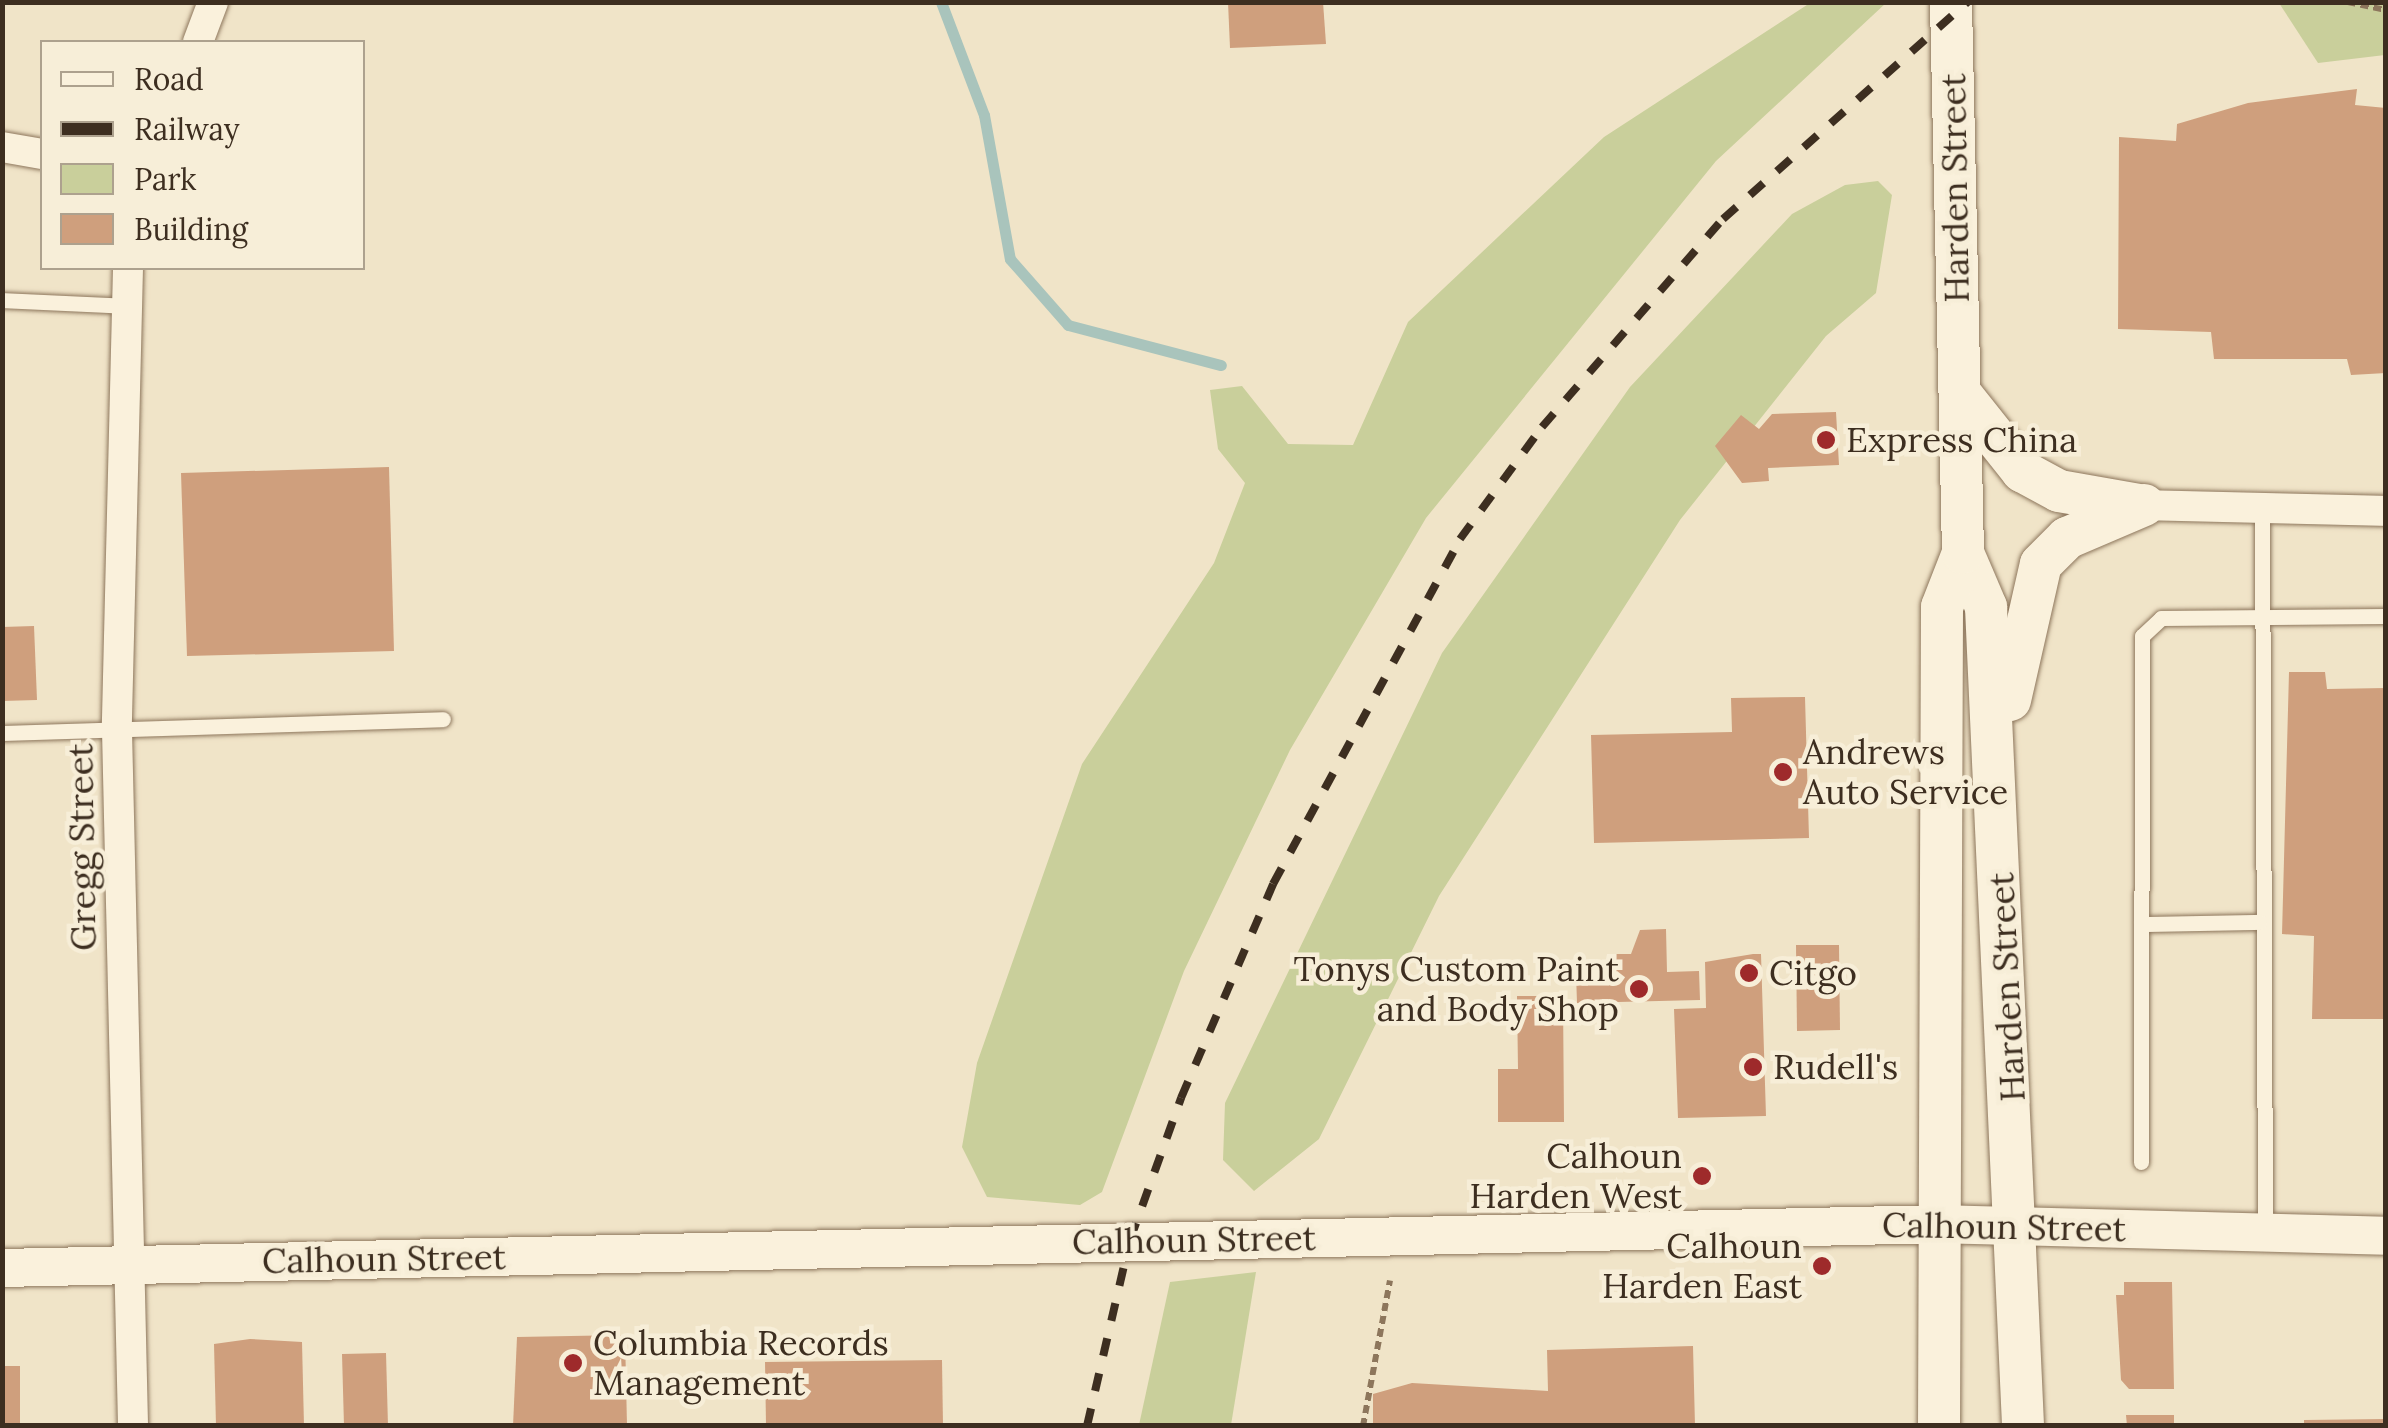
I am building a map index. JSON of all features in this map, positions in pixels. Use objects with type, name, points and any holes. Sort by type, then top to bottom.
[{"type":"main road","name":"Harden Street","points":[[1939,1426],[1936,1224],[1942,607],[1962,553],[1951,2]]},
{"type":"main road","points":[[1960,393],[2022,471],[2059,490],[2144,505]]},
{"type":"main road","points":[[1997,789],[2034,578],[2067,538],[2144,505]]},
{"type":"main road","name":"Harden Street","points":[[1962,553],[1986,607],[2020,1224],[2023,1426]]},
{"type":"street","points":[[199,40],[214,2]]},
{"type":"street","points":[[2,148],[40,154]]},
{"type":"street","name":"Gregg Street","points":[[128,270],[117,730],[133,1426]]},
{"type":"street","points":[[2144,505],[2386,511]]},
{"type":"street","name":"Calhoun Street","points":[[2,1268],[1936,1224],[2020,1224],[2266,1236],[2386,1236]]},
{"type":"lane","points":[[2,300],[128,306]]},
{"type":"lane","points":[[2262,508],[2259,922],[2266,1236]]},
{"type":"lane","points":[[2141,1162],[2142,636],[2161,618],[2386,616]]},
{"type":"lane","points":[[2,732],[443,719]]},
{"type":"lane","points":[[2141,924],[2259,922]]},
{"type":"path","points":[[2348,2],[2386,10]]},
{"type":"path","points":[[1363,1426],[1390,1280]]},
{"type":"green space","points":[[1810,3],[1886,3],[1716,161],[1426,518],[1290,750],[1184,971],[1102,1192],[1080,1205],[987,1197],[962,1147],[977,1063],[1082,764],[1214,563],[1245,483],[1218,449],[1210,390],[1242,386],[1288,444],[1353,445],[1408,322],[1604,137]]},
{"type":"green space","points":[[2279,3],[2385,3],[2385,55],[2318,63]]},
{"type":"green space","points":[[1878,181],[1892,195],[1876,293],[1826,336],[1680,520],[1439,896],[1319,1139],[1254,1191],[1223,1160],[1225,1103],[1442,653],[1630,387],[1792,214],[1845,185]]},
{"type":"green space","points":[[1256,1272],[1231,1425],[1139,1425],[1170,1282]]},
{"type":"building","points":[[1228,2],[1323,2],[1326,44],[1230,48]]},
{"type":"building","points":[[2357,89],[2355,105],[2386,108],[2386,373],[2351,375],[2347,359],[2214,359],[2211,332],[2118,329],[2119,137],[2176,141],[2177,124],[2248,103]]},
{"type":"building","points":[[1836,412],[1839,465],[1768,468],[1769,481],[1742,483],[1715,446],[1741,415],[1759,429],[1772,414]]},
{"type":"building","points":[[389,467],[394,651],[187,656],[181,473]]},
{"type":"building","points":[[34,626],[37,700],[2,701],[2,627]]},
{"type":"building","points":[[2289,672],[2325,672],[2327,689],[2386,688],[2386,1019],[2312,1019],[2314,936],[2282,934]]},
{"type":"building","points":[[1805,697],[1809,838],[1594,843],[1591,735],[1732,732],[1731,698]]},
{"type":"building","points":[[1666,929],[1667,972],[1699,971],[1700,1000],[1577,1003],[1576,973],[1608,972],[1607,954],[1631,954],[1640,930]]},
{"type":"building","points":[[1796,945],[1839,945],[1840,1030],[1797,1031]]},
{"type":"building","points":[[1761,954],[1766,1116],[1678,1118],[1674,1009],[1706,1008],[1705,962]]},
{"type":"building","points":[[1517,996],[1563,996],[1564,1122],[1498,1122],[1498,1069],[1518,1069]]},
{"type":"building","points":[[2124,1282],[2172,1282],[2174,1389],[2129,1389],[2121,1380],[2116,1295],[2124,1295]]},
{"type":"building","points":[[625,1335],[627,1426],[513,1426],[517,1337]]},
{"type":"building","points":[[250,1339],[302,1342],[304,1426],[216,1426],[214,1344]]},
{"type":"building","points":[[1693,1346],[1695,1426],[1373,1426],[1373,1394],[1412,1383],[1548,1391],[1547,1350]]},
{"type":"building","points":[[386,1353],[388,1426],[344,1426],[342,1354]]},
{"type":"building","points":[[942,1360],[943,1426],[766,1426],[765,1362]]},
{"type":"building","points":[[2,1366],[20,1366],[20,1426],[2,1426]]},
{"type":"building","points":[[2126,1415],[2174,1415],[2174,1426],[2127,1426]]},
{"type":"building","points":[[2386,1419],[2386,1426],[2304,1426],[2304,1420]]},
{"type":"waterway","points":[[941,2],[984,115],[1010,259],[1068,325],[1221,365]]},
{"type":"railway","points":[[1087,1426],[1130,1240],[1181,1098],[1273,884],[1460,539],[1542,427],[1723,219],[1967,2]]},
{"type":"place","name":"Express China","points":[[1826,440]]},
{"type":"place","name":"Andrews Auto Service","points":[[1783,772]]},
{"type":"place","name":"Citgo","points":[[1749,973]]},
{"type":"place","name":"Tonys Custom Paint and Body Shop","points":[[1639,989]]},
{"type":"place","name":"Rudell's","points":[[1753,1067]]},
{"type":"place","name":"Calhoun Harden West","points":[[1702,1176]]},
{"type":"place","name":"Calhoun Harden East","points":[[1822,1266]]},
{"type":"place","name":"Columbia Records Management","points":[[573,1363]]}]
